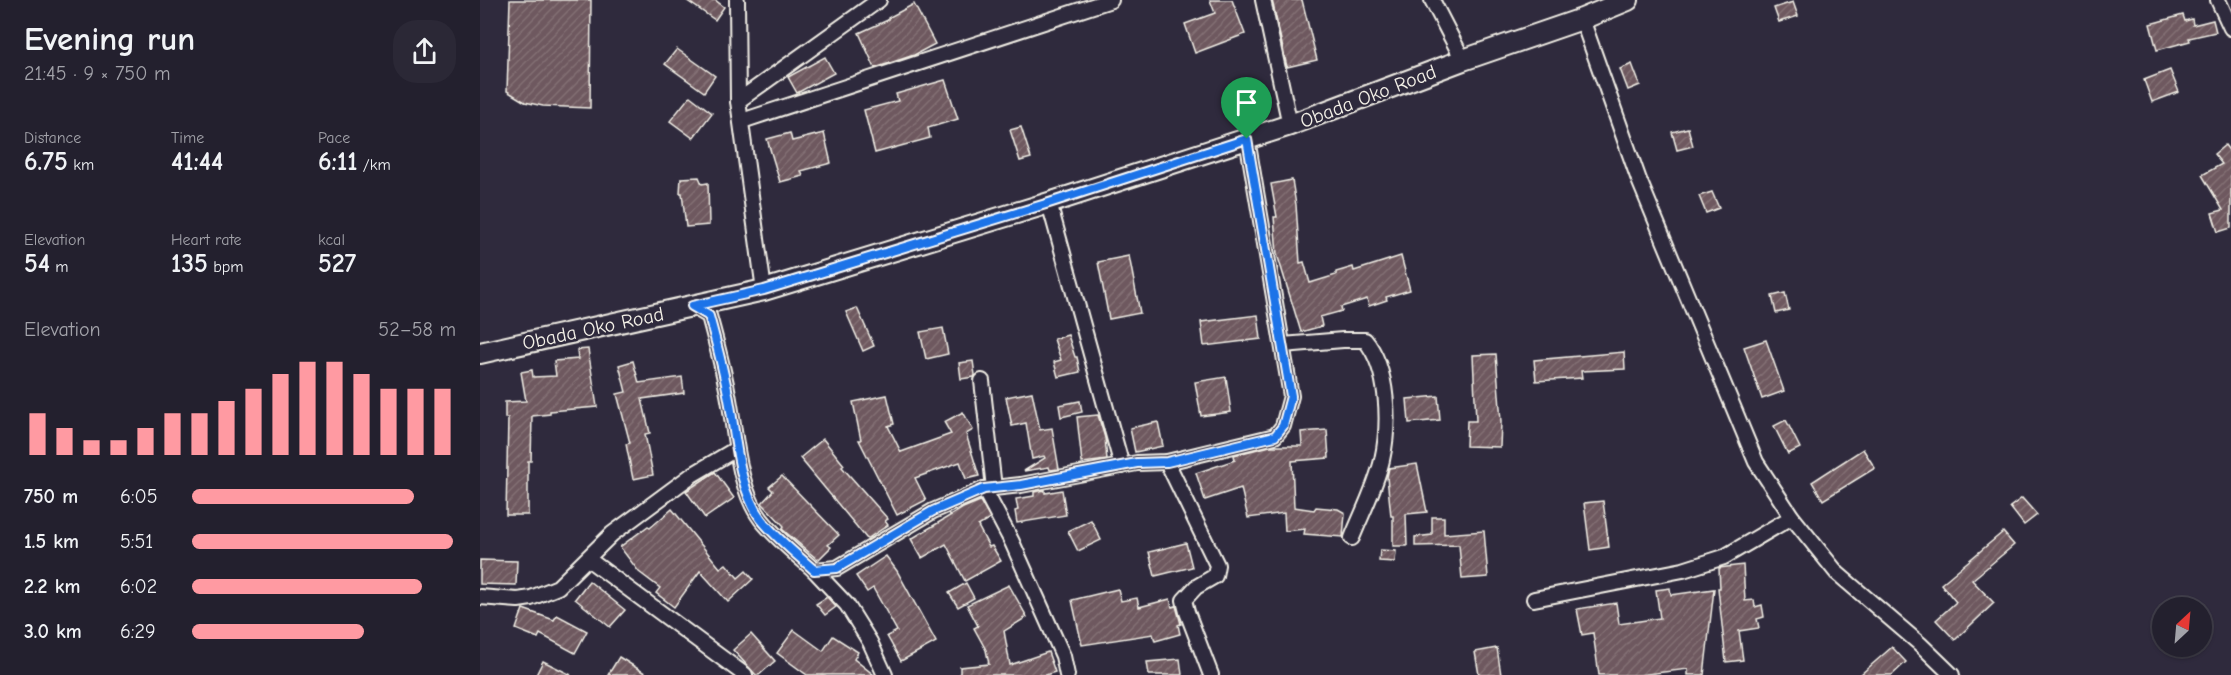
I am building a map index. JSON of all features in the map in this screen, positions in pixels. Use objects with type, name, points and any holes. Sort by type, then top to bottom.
[{"type":"main road","name":"Obada Oko Road","points":[[480,353],[764,290],[1049,203],[1290,125],[1463,60],[1582,19],[1628,0]]},
{"type":"street","points":[[737,0],[738,101],[764,290]]},
{"type":"street","points":[[738,101],[879,0]]},
{"type":"street","points":[[742,121],[1111,0]]},
{"type":"street","points":[[1263,0],[1290,125]]},
{"type":"street","points":[[1432,0],[1463,60]]},
{"type":"street","points":[[2218,0],[2231,28]]},
{"type":"street","points":[[1582,19],[1639,180],[1756,462],[1792,517],[1837,573],[1920,644],[1952,675]]},
{"type":"street","points":[[814,570],[837,568],[933,511],[989,488],[1021,485],[1137,463],[1167,462],[1275,436],[1283,426],[1291,396],[1247,139]]},
{"type":"street","points":[[1049,203],[1122,466]]},
{"type":"street","points":[[692,306],[709,316],[728,395],[736,449],[745,485],[760,517],[847,605],[870,642],[885,675]]},
{"type":"street","points":[[1284,345],[1343,339],[1365,340],[1372,349],[1380,369],[1387,408],[1382,460],[1352,538]]},
{"type":"street","points":[[982,381],[989,488],[1063,656],[1067,675]]},
{"type":"street","points":[[480,597],[518,600],[531,598],[558,587],[612,534],[692,475],[736,449]]},
{"type":"street","points":[[1167,462],[1214,554],[1217,565],[1215,576],[1196,587],[1184,600],[1186,612],[1211,675]]},
{"type":"street","points":[[1534,599],[1693,567],[1724,557],[1792,517]]},
{"type":"street","points":[[588,559],[745,675]]},
{"type":"building","points":[[510,0],[591,0],[590,108],[543,106],[525,102],[507,91]]},
{"type":"building","points":[[686,0],[715,0],[724,7],[715,20]]},
{"type":"building","points":[[1210,0],[1232,0],[1245,34],[1195,53],[1185,24],[1215,13]]},
{"type":"building","points":[[1272,0],[1302,0],[1317,60],[1287,67]]},
{"type":"building","points":[[1793,2],[1798,16],[1779,22],[1774,8]]},
{"type":"building","points":[[914,4],[935,44],[914,55],[875,68],[859,33],[888,20]]},
{"type":"building","points":[[2183,15],[2185,21],[2192,19],[2193,25],[2213,20],[2216,32],[2189,38],[2190,41],[2157,50],[2150,24]]},
{"type":"building","points":[[677,49],[715,76],[704,92],[665,64]]},
{"type":"building","points":[[825,57],[834,73],[797,93],[788,77]]},
{"type":"building","points":[[1632,64],[1640,85],[1628,90],[1620,69]]},
{"type":"building","points":[[2170,70],[2179,92],[2152,102],[2144,80]]},
{"type":"building","points":[[945,80],[958,119],[928,128],[930,138],[875,153],[864,110],[898,101],[896,94]]},
{"type":"building","points":[[690,96],[712,113],[693,138],[670,121]]},
{"type":"building","points":[[1021,127],[1031,158],[1020,161],[1010,130]]},
{"type":"building","points":[[1688,128],[1693,146],[1677,150],[1672,132]]},
{"type":"building","points":[[790,133],[792,141],[824,133],[831,163],[801,171],[803,176],[780,182],[767,139]]},
{"type":"building","points":[[2225,145],[2231,153],[2231,228],[2218,232],[2212,213],[2223,210],[2202,175],[2222,164],[2214,154]]},
{"type":"building","points":[[699,177],[702,184],[708,183],[709,225],[686,227],[682,193],[680,193],[681,178]]},
{"type":"building","points":[[1292,180],[1300,263],[1304,262],[1310,283],[1336,275],[1336,272],[1353,267],[1354,271],[1401,256],[1410,290],[1386,297],[1387,300],[1369,306],[1367,299],[1341,307],[1342,311],[1320,317],[1322,326],[1301,332],[1277,254],[1274,217],[1277,217],[1271,184]]},
{"type":"building","points":[[1712,192],[1719,208],[1706,213],[1699,196]]},
{"type":"building","points":[[1129,256],[1140,313],[1109,319],[1098,262]]},
{"type":"building","points":[[1785,293],[1789,310],[1776,313],[1772,296]]},
{"type":"building","points":[[857,308],[874,346],[863,351],[846,312]]},
{"type":"building","points":[[1258,315],[1261,339],[1204,346],[1201,322]]},
{"type":"building","points":[[943,328],[948,354],[926,359],[920,332]]},
{"type":"building","points":[[1068,335],[1080,372],[1058,377],[1054,362],[1061,360],[1054,339]]},
{"type":"building","points":[[1766,340],[1784,391],[1762,399],[1744,347]]},
{"type":"building","points":[[588,349],[597,407],[550,411],[550,414],[532,416],[531,461],[528,461],[528,515],[506,515],[508,418],[505,418],[505,402],[526,401],[521,372],[532,370],[533,377],[556,376],[554,361],[578,359],[577,350]]},
{"type":"building","points":[[1624,352],[1625,369],[1581,371],[1582,378],[1536,381],[1534,360]]},
{"type":"building","points":[[1496,354],[1501,422],[1500,447],[1466,446],[1467,421],[1476,421],[1473,355]]},
{"type":"building","points":[[633,361],[639,383],[682,377],[684,393],[642,399],[650,433],[645,434],[653,475],[633,479],[626,444],[630,443],[617,394],[626,392],[619,365]]},
{"type":"building","points":[[973,361],[974,377],[961,379],[959,363]]},
{"type":"building","points":[[1226,377],[1231,412],[1201,416],[1195,382]]},
{"type":"building","points":[[1032,392],[1040,430],[1052,428],[1059,469],[1050,470],[1049,467],[1024,471],[1045,458],[1044,456],[1032,459],[1026,423],[1012,426],[1006,397]]},
{"type":"building","points":[[887,395],[894,424],[888,426],[901,452],[951,434],[944,422],[963,412],[973,430],[966,434],[979,476],[966,479],[960,462],[915,478],[926,500],[897,515],[859,440],[861,440],[853,402]]},
{"type":"building","points":[[1438,396],[1440,420],[1409,423],[1407,399]]},
{"type":"building","points":[[1080,401],[1082,412],[1061,417],[1059,405]]},
{"type":"building","points":[[1098,415],[1105,438],[1107,460],[1082,463],[1077,417]]},
{"type":"building","points":[[1786,420],[1800,448],[1788,454],[1774,426]]},
{"type":"building","points":[[1158,422],[1163,446],[1135,452],[1130,428]]},
{"type":"building","points":[[1327,430],[1329,458],[1292,461],[1294,507],[1314,510],[1316,507],[1338,509],[1345,513],[1343,537],[1304,534],[1305,529],[1285,531],[1284,513],[1248,518],[1241,488],[1205,500],[1196,473],[1235,460],[1234,455],[1270,446],[1302,446],[1301,432]]},
{"type":"building","points":[[823,439],[844,465],[842,467],[888,519],[885,521],[888,525],[867,539],[800,458]]},
{"type":"building","points":[[1863,449],[1875,468],[1823,500],[1812,482]]},
{"type":"building","points":[[1417,464],[1427,512],[1406,514],[1407,546],[1393,546],[1393,516],[1391,516],[1387,477],[1389,468]]},
{"type":"building","points":[[715,472],[734,498],[705,518],[686,491]]},
{"type":"building","points":[[782,476],[839,535],[828,545],[831,547],[818,560],[782,529],[784,526],[762,503],[773,491],[769,487]]},
{"type":"building","points":[[1045,490],[1045,493],[1062,490],[1066,515],[1017,523],[1016,499],[1034,496],[1034,492]]},
{"type":"building","points":[[2022,498],[2037,515],[2024,525],[2010,507]]},
{"type":"building","points":[[980,501],[990,519],[978,526],[989,547],[992,546],[1001,561],[965,581],[946,544],[922,558],[911,539],[963,508]]},
{"type":"building","points":[[1603,501],[1609,547],[1590,550],[1584,503]]},
{"type":"building","points":[[672,509],[720,568],[726,564],[738,578],[746,571],[753,579],[728,602],[700,571],[674,607],[656,593],[660,588],[639,572],[620,547],[648,526],[650,528]]},
{"type":"building","points":[[1432,517],[1444,517],[1444,534],[1484,531],[1488,577],[1462,579],[1459,545],[1415,546],[1415,537],[1432,535]]},
{"type":"building","points":[[1091,520],[1101,540],[1078,551],[1068,531]]},
{"type":"building","points":[[2003,532],[2014,545],[1972,580],[1994,603],[1955,640],[1936,620],[1956,602],[1941,584]]},
{"type":"building","points":[[1186,543],[1192,567],[1155,576],[1149,552]]},
{"type":"building","points":[[1380,550],[1396,551],[1395,562],[1379,561]]},
{"type":"building","points":[[886,556],[897,571],[936,642],[901,661],[887,636],[897,631],[873,588],[867,592],[856,576]]},
{"type":"building","points":[[480,560],[517,561],[516,585],[480,584]]},
{"type":"building","points":[[1743,565],[1745,601],[1754,600],[1755,607],[1762,605],[1764,617],[1757,619],[1759,628],[1739,631],[1743,660],[1726,662],[1718,588],[1720,588],[1719,568]]},
{"type":"building","points":[[589,581],[625,610],[610,627],[575,599]]},
{"type":"building","points":[[966,583],[974,598],[958,607],[949,593]]},
{"type":"building","points":[[1009,585],[1027,617],[1004,631],[1010,665],[1048,652],[1055,672],[1046,675],[960,675],[960,667],[989,664],[986,650],[974,628],[978,626],[967,605]]},
{"type":"building","points":[[1670,588],[1671,595],[1714,589],[1704,675],[1688,675],[1688,669],[1639,675],[1599,675],[1593,633],[1582,635],[1577,609],[1616,603],[1619,624],[1660,618],[1656,590]]},
{"type":"building","points":[[1118,589],[1121,601],[1137,598],[1139,607],[1170,599],[1172,607],[1176,606],[1181,624],[1178,625],[1180,634],[1155,641],[1153,634],[1082,645],[1072,600]]},
{"type":"building","points":[[827,597],[836,607],[825,615],[816,604]]},
{"type":"building","points":[[523,609],[554,620],[557,615],[587,631],[575,653],[540,634],[538,638],[516,629]]},
{"type":"building","points":[[794,630],[823,651],[833,636],[858,652],[854,659],[874,675],[807,675],[777,653]]},
{"type":"building","points":[[751,634],[775,661],[759,675],[756,675],[733,650]]},
{"type":"building","points":[[1892,647],[1906,662],[1892,675],[1860,675]]},
{"type":"building","points":[[1497,648],[1501,675],[1479,675],[1475,652]]},
{"type":"building","points":[[619,657],[648,675],[608,675]]},
{"type":"building","points":[[1180,659],[1182,675],[1149,675],[1147,662]]},
{"type":"building","points":[[543,661],[571,675],[536,675]]},
{"type":"route","points":[[1247,139],[1291,396],[1283,426],[1275,436],[1167,462],[1137,463],[1021,485],[984,489],[933,511],[837,568],[814,570],[789,548],[760,517],[745,485],[736,449],[720,356],[709,316],[692,306],[764,290],[1049,203],[1247,139]]}]
